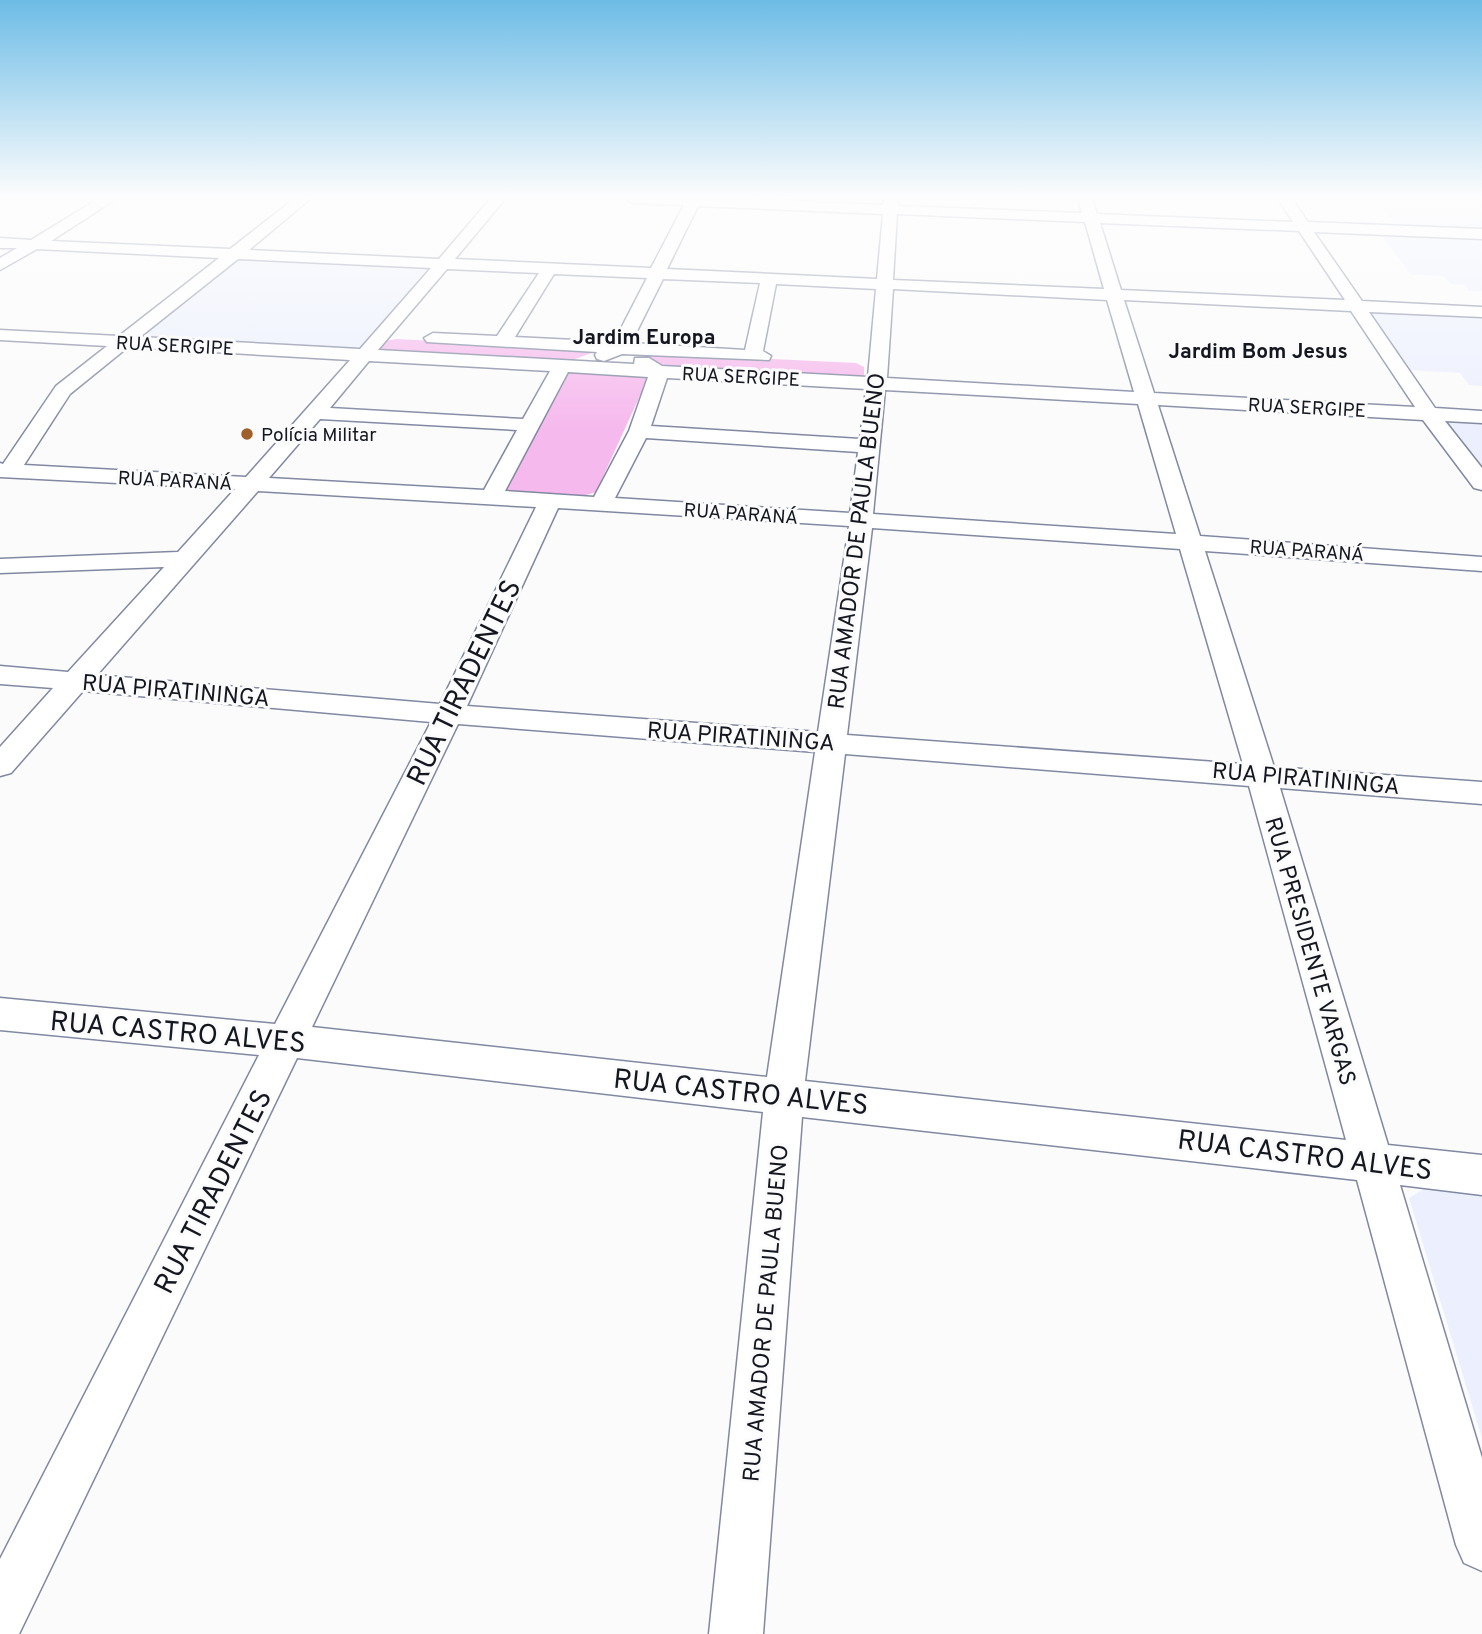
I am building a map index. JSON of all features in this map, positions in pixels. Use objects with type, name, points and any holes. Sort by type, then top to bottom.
[{"type":"street","points":[[5,470],[63,390],[208,275]]},
{"type":"street","points":[[0,766],[73,681],[315,413],[433,275]]},
{"type":"street","points":[[503,341],[545,275]]},
{"type":"street","points":[[491,497],[528,425],[568,368],[621,348],[659,275]]},
{"type":"street","points":[[701,275],[1482,312]]},
{"type":"street","name":"RUA AMADOR DE PAULA BUENO","points":[[736,1634],[784,1096],[861,521],[874,368],[886,275]]},
{"type":"street","name":"RUA PRESIDENTE VARGAS","points":[[1109,275],[1261,774],[1482,1545]]},
{"type":"street","points":[[1335,275],[1429,414],[1482,484]]},
{"type":"street","points":[[753,355],[769,279]]},
{"type":"street","name":"RUA SERGIPE","points":[[0,335],[659,372],[874,368],[1145,398],[1482,417]]},
{"type":"street","name":"RUA SERGIPE","points":[[381,335],[778,356]]},
{"type":"street","points":[[601,504],[639,431],[659,372],[621,348]]},
{"type":"street","points":[[315,413],[528,425]]},
{"type":"street","points":[[639,431],[868,446]]},
{"type":"street","name":"RUA PARANÁ","points":[[5,470],[1191,541],[1482,564]]},
{"type":"street","name":"RUA TIRADENTES","points":[[0,1615],[449,714],[550,501]]},
{"type":"street","points":[[0,566],[184,559]]},
{"type":"street","name":"RUA PIRATININGA","points":[[0,675],[449,714],[1482,793]]},
{"type":"street","name":"RUA CASTRO ALVES","points":[[0,1014],[287,1041],[1482,1175]]},
{"type":"shaded area","points":[[215,275],[423,275],[362,346],[346,349],[143,338],[142,333]]},
{"type":"shaded area","points":[[1420,275],[1482,275],[1482,291],[1469,291],[1465,285],[1451,284],[1443,276]]},
{"type":"shaded area","points":[[1367,311],[1482,315],[1482,386],[1469,385],[1460,373],[1406,370]]},
{"type":"shaded area","points":[[396,339],[591,349],[594,352],[562,364],[386,354],[380,350],[385,341]]},
{"type":"shaded area","points":[[652,353],[856,363],[864,367],[864,376],[856,379],[672,370],[647,356]]},
{"type":"shaded area","points":[[578,371],[643,374],[648,378],[596,492],[583,496],[509,493],[507,488],[569,373]]},
{"type":"shaded area","points":[[1455,419],[1482,421],[1482,470],[1447,424]]},
{"type":"shaded area","points":[[1425,1188],[1482,1194],[1482,1438],[1409,1198]]},
{"type":"place","name":"Polícia Militar","points":[[247,434]]},
{"type":"district","name":"Jardim Europa","points":[[644,337]]},
{"type":"district","name":"Jardim Bom Jesus","points":[[1258,351]]}]
